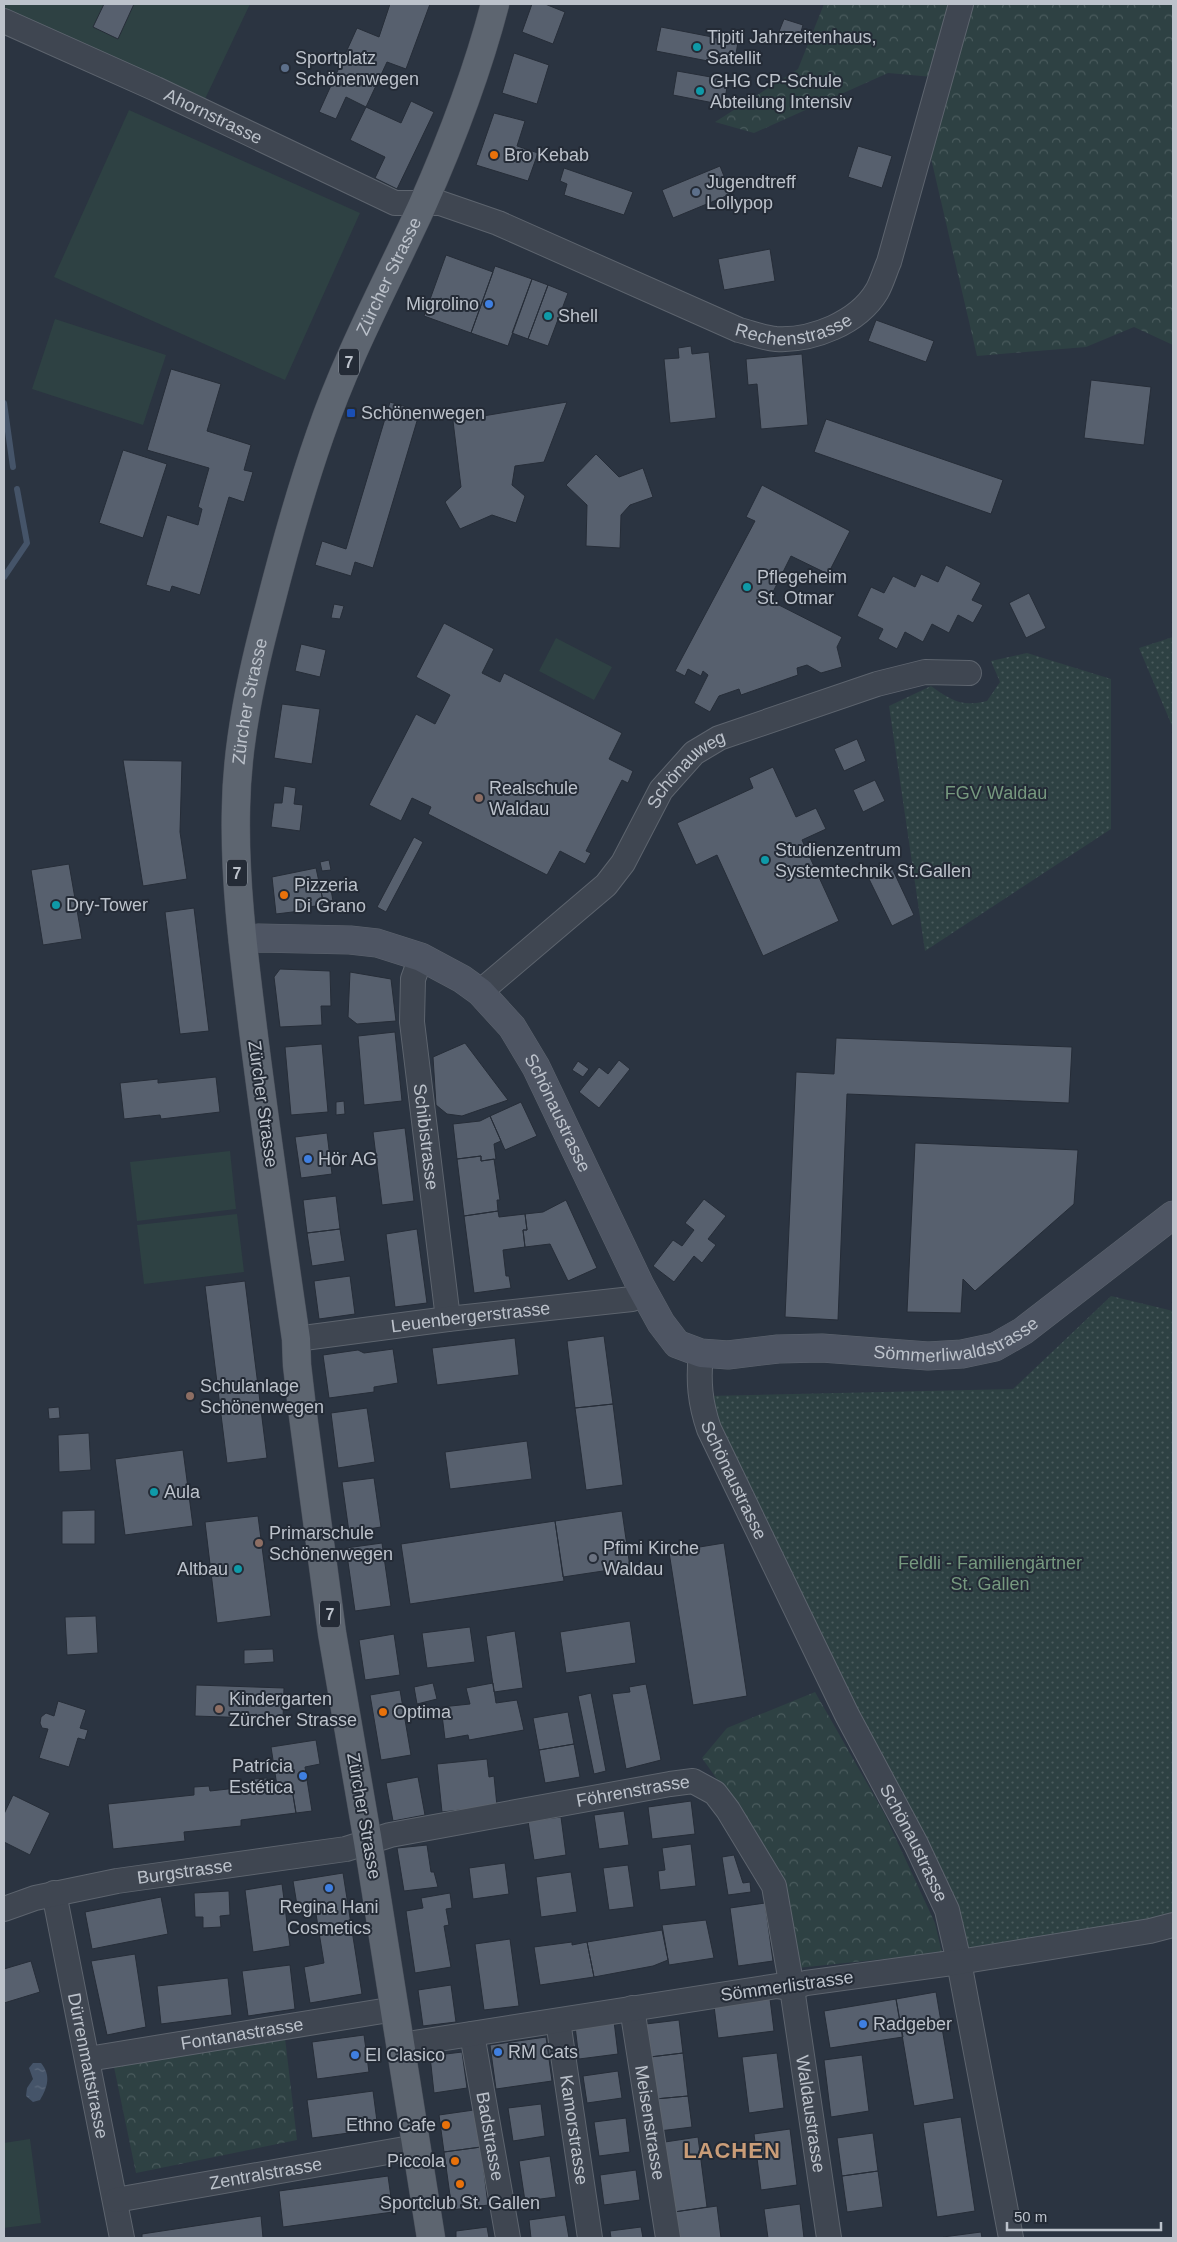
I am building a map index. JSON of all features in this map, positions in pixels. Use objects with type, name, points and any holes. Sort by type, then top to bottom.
[{"type":"main road","name":"Zürcher Strasse","points":[[431,2238],[368,1842],[332,1632],[306,1444],[296,1340],[263,1113],[243,940],[237,878],[236,806],[243,734],[260,643],[297,506],[320,435],[345,370],[423,202],[469,91],[495,4]]},
{"type":"street","name":"Rechenstrasse","points":[[423,202],[440,203],[506,226],[738,330],[776,339],[815,334],[840,325],[862,309],[877,291],[889,262],[961,4]]},
{"type":"street","name":"Ahornstrasse","points":[[4,21],[156,89],[395,203],[423,202]]},
{"type":"street","name":"Schönauweg","points":[[480,992],[606,885],[623,863],[662,790],[694,753],[718,738],[877,684],[925,672],[969,673]]},
{"type":"street","name":"Schönaustrasse","points":[[243,940],[258,938],[350,940],[377,943],[421,957],[462,979],[480,992],[512,1027],[536,1067],[644,1293],[661,1323],[677,1344],[700,1353],[699,1390],[702,1409],[709,1429],[847,1715],[916,1844],[947,1910],[959,1962],[1010,2238]]},
{"type":"street","name":"Schibistrasse","points":[[421,957],[413,979],[412,1022],[448,1319]]},
{"type":"street","name":"Sömmerliwaldstrasse","points":[[700,1353],[728,1356],[778,1349],[822,1348],[928,1356],[962,1354],[996,1347],[1023,1330],[1173,1214]]},
{"type":"street","name":"Leuenbergerstrasse","points":[[296,1340],[448,1319],[632,1299],[644,1293]]},
{"type":"street","name":"Föhrenstrasse","points":[[368,1842],[390,1835],[693,1781],[715,1793],[728,1810],[774,1886],[792,1988]]},
{"type":"street","name":"Burgstrasse","points":[[4,1909],[54,1893],[117,1881],[346,1849],[368,1842]]},
{"type":"street","name":"Dürrenmattstrasse","points":[[54,1893],[122,2238]]},
{"type":"street","name":"Sömmerlistrasse","points":[[401,2045],[777,1986],[792,1988],[806,1983],[959,1962],[1150,1931],[1173,1925]]},
{"type":"street","name":"Waldaustrasse","points":[[792,1988],[829,2238]]},
{"type":"street","name":"Meisenstrasse","points":[[632,2008],[668,2238]]},
{"type":"street","name":"Fontanastrasse","points":[[88,2059],[395,2009]]},
{"type":"street","name":"Kamorstrasse","points":[[558,2021],[590,2238]]},
{"type":"street","name":"Badstrasse","points":[[472,2034],[508,2238]]},
{"type":"street","name":"Zentralstrasse","points":[[116,2200],[416,2147]]},
{"type":"green space","points":[[4,4],[250,4],[205,99],[4,10]]},
{"type":"green space","points":[[824,4],[1173,4],[1173,345],[1134,327],[1086,347],[977,356],[930,154],[944,78],[888,73],[754,133],[715,122],[798,69]]},
{"type":"green space","points":[[129,110],[360,213],[285,380],[54,277]]},
{"type":"green space","points":[[55,319],[166,355],[143,425],[32,389]]},
{"type":"green space","points":[[1173,637],[1173,728],[1139,648]]},
{"type":"green space","points":[[556,638],[612,667],[594,700],[539,671]]},
{"type":"green space","name":"FGV Waldau","points":[[1027,653],[1111,679],[1111,829],[925,951],[889,706],[931,686],[945,696],[964,703],[987,701],[1000,682],[991,661]]},
{"type":"green space","points":[[230,1151],[236,1209],[137,1221],[130,1162]]},
{"type":"green space","points":[[237,1214],[244,1272],[144,1284],[137,1225]]},
{"type":"green space","name":"Feldli - Familiengärtner St. Gallen","points":[[1111,1296],[1173,1311],[1173,1925],[959,1962],[705,1396],[1013,1389]]},
{"type":"green space","points":[[815,1692],[884,1813],[935,1923],[942,1953],[797,1968],[787,1890],[757,1836],[702,1758],[727,1728]]},
{"type":"green space","points":[[285,2038],[297,2140],[136,2173],[114,2067]]},
{"type":"green space","points":[[30,2139],[41,2223],[4,2228],[4,2143]]},
{"type":"water","points":[[33,2063],[41,2063],[46,2072],[47,2081],[40,2100],[33,2102],[26,2096],[27,2088],[33,2079],[29,2068]]},
{"type":"building","points":[[104,4],[134,4],[118,39],[93,27]]},
{"type":"building","points":[[390,4],[430,4],[406,69],[387,62],[366,107],[346,97],[336,119],[319,112],[357,28],[379,37]]},
{"type":"building","points":[[532,4],[545,4],[565,12],[553,44],[522,32]]},
{"type":"building","points":[[784,19],[803,25],[798,42],[778,34]]},
{"type":"building","name":"Tipiti Jahrzeitenhaus, Satellit","points":[[661,27],[738,42],[734,66],[656,51]]},
{"type":"building","points":[[514,53],[549,65],[537,104],[502,93]]},
{"type":"building","name":"GHG CP-Schule Abteilung Intensiv","points":[[677,71],[722,79],[720,86],[727,87],[724,105],[673,95]]},
{"type":"building","points":[[411,101],[434,112],[397,189],[375,178],[385,157],[350,140],[366,107],[401,123]]},
{"type":"building","points":[[494,113],[525,121],[517,146],[538,153],[528,181],[476,165]]},
{"type":"building","points":[[858,146],[892,156],[882,188],[848,177]]},
{"type":"building","name":"Jugendtreff Lollypop","points":[[720,166],[731,194],[673,218],[662,190]]},
{"type":"building","points":[[564,168],[633,192],[624,215],[564,195],[567,184],[560,181]]},
{"type":"building","points":[[770,249],[775,281],[724,290],[718,259]]},
{"type":"building","points":[[446,255],[493,272],[471,333],[424,316]]},
{"type":"building","points":[[495,266],[532,279],[508,346],[471,333]]},
{"type":"building","name":"Shell","points":[[532,279],[548,285],[528,339],[512,333]]},
{"type":"building","name":"Shell","points":[[548,285],[568,293],[548,346],[528,339]]},
{"type":"building","points":[[876,320],[934,341],[926,362],[868,341]]},
{"type":"building","points":[[691,346],[692,354],[709,352],[716,418],[670,423],[664,359],[679,358],[678,348]]},
{"type":"building","points":[[802,354],[808,425],[761,429],[757,384],[748,385],[746,359]]},
{"type":"building","points":[[171,369],[221,384],[207,431],[251,445],[244,470],[253,472],[244,502],[229,497],[200,595],[172,586],[170,592],[146,585],[167,515],[198,525],[202,509],[198,507],[209,468],[147,450]]},
{"type":"building","points":[[1091,380],[1151,387],[1144,445],[1084,438]]},
{"type":"building","points":[[390,402],[420,411],[373,568],[355,562],[351,576],[315,565],[322,541],[346,549]]},
{"type":"building","points":[[567,402],[544,462],[515,466],[512,485],[525,496],[516,523],[492,515],[460,529],[445,502],[461,487],[453,421]]},
{"type":"building","points":[[826,419],[1003,480],[991,514],[814,452]]},
{"type":"building","points":[[123,450],[167,464],[143,538],[99,523]]},
{"type":"building","points":[[596,454],[619,477],[643,468],[653,497],[630,505],[621,515],[620,548],[586,546],[587,505],[566,485]]},
{"type":"building","name":"Pflegeheim St. Otmar","points":[[762,485],[850,531],[828,574],[791,556],[769,600],[842,637],[837,647],[842,667],[821,673],[807,665],[797,668],[798,675],[741,695],[739,689],[719,696],[710,712],[694,703],[708,675],[703,671],[701,676],[688,669],[685,676],[675,671],[755,521],[746,517]]},
{"type":"building","points":[[946,565],[981,583],[972,600],[983,605],[973,623],[958,615],[949,633],[932,624],[923,642],[905,632],[897,649],[878,639],[883,629],[857,616],[871,587],[884,593],[893,576],[915,587],[921,574],[938,582]]},
{"type":"building","points":[[1029,593],[1046,628],[1026,638],[1009,603]]},
{"type":"building","points":[[334,604],[344,606],[340,619],[331,618]]},
{"type":"building","points":[[444,623],[494,649],[482,673],[500,682],[504,673],[622,733],[609,759],[633,771],[628,783],[622,780],[586,851],[591,853],[585,864],[560,851],[547,875],[428,814],[431,807],[412,798],[401,821],[369,805],[416,714],[435,724],[450,695],[416,677]]},
{"type":"building","points":[[301,644],[326,650],[320,677],[295,671]]},
{"type":"building","points":[[282,704],[320,709],[312,764],[274,758]]},
{"type":"building","points":[[857,739],[866,761],[844,771],[834,749]]},
{"type":"building","points":[[123,760],[182,761],[180,832],[187,879],[143,886]]},
{"type":"building","name":"Studienzentrum Systemtechnik St.Gallen","points":[[773,767],[796,817],[816,808],[826,829],[802,840],[839,921],[763,956],[717,855],[696,865],[677,823],[753,788],[749,778]]},
{"type":"building","points":[[875,780],[885,801],[863,812],[853,790]]},
{"type":"building","points":[[284,786],[296,788],[294,804],[303,805],[300,831],[271,827],[274,803],[282,803]]},
{"type":"building","points":[[414,837],[423,842],[386,912],[377,907]]},
{"type":"building","points":[[329,860],[331,870],[322,871],[320,862]]},
{"type":"building","name":"Dry-Tower","points":[[69,864],[82,939],[43,945],[31,870]]},
{"type":"building","points":[[316,868],[324,905],[308,907],[309,910],[276,914],[272,877]]},
{"type":"building","points":[[892,868],[914,915],[892,926],[869,879]]},
{"type":"building","points":[[330,884],[333,901],[323,902],[320,886]]},
{"type":"building","points":[[194,908],[209,1031],[180,1034],[165,912]]},
{"type":"building","points":[[280,969],[330,971],[331,1006],[321,1006],[322,1025],[280,1027],[274,977]]},
{"type":"building","points":[[350,972],[391,979],[396,1021],[357,1024],[348,1017]]},
{"type":"building","points":[[395,1032],[402,1101],[364,1105],[358,1036]]},
{"type":"building","points":[[836,1038],[1072,1047],[1069,1103],[847,1094],[838,1320],[785,1317],[796,1072],[834,1074]]},
{"type":"building","points":[[465,1043],[508,1100],[462,1116],[447,1114],[436,1105],[433,1057]]},
{"type":"building","points":[[322,1044],[328,1112],[291,1115],[285,1047]]},
{"type":"building","points":[[619,1060],[630,1069],[599,1108],[579,1092],[599,1067],[608,1074]]},
{"type":"building","points":[[578,1061],[589,1069],[583,1077],[572,1070]]},
{"type":"building","points":[[216,1077],[220,1112],[161,1119],[160,1115],[124,1119],[120,1083],[158,1079],[158,1083]]},
{"type":"building","points":[[344,1101],[345,1114],[336,1115],[336,1102]]},
{"type":"building","points":[[521,1102],[537,1136],[505,1150],[490,1116]]},
{"type":"building","points":[[490,1116],[501,1141],[494,1144],[496,1159],[481,1161],[481,1156],[457,1159],[453,1124],[480,1121]]},
{"type":"building","points":[[405,1128],[414,1201],[382,1205],[373,1132]]},
{"type":"building","points":[[327,1133],[332,1174],[301,1178],[295,1137]]},
{"type":"building","points":[[915,1143],[1078,1150],[1074,1204],[975,1291],[963,1279],[961,1313],[907,1312]]},
{"type":"building","points":[[481,1156],[481,1161],[494,1159],[500,1200],[497,1200],[498,1211],[464,1216],[457,1159]]},
{"type":"building","points":[[336,1196],[340,1229],[307,1233],[303,1200]]},
{"type":"building","points":[[704,1199],[726,1216],[708,1239],[716,1245],[702,1263],[694,1256],[674,1282],[653,1266],[673,1240],[682,1246],[694,1230],[685,1223]]},
{"type":"building","points":[[566,1200],[597,1268],[568,1281],[550,1244],[525,1247],[523,1230],[527,1230],[525,1214],[543,1212]]},
{"type":"building","points":[[498,1211],[499,1217],[525,1214],[527,1230],[523,1230],[525,1247],[503,1250],[506,1276],[509,1276],[511,1288],[474,1293],[464,1216]]},
{"type":"building","points":[[340,1229],[345,1261],[312,1266],[307,1233]]},
{"type":"building","points":[[417,1229],[427,1303],[395,1307],[386,1234]]},
{"type":"building","points":[[350,1276],[355,1314],[319,1319],[314,1281]]},
{"type":"building","points":[[245,1281],[267,1458],[227,1463],[205,1286]]},
{"type":"building","points":[[604,1336],[613,1404],[575,1408],[567,1341]]},
{"type":"building","points":[[515,1338],[519,1375],[437,1385],[432,1348]]},
{"type":"building","points":[[393,1349],[398,1383],[374,1387],[374,1392],[329,1398],[323,1355],[358,1350],[364,1353]]},
{"type":"building","points":[[613,1404],[623,1485],[586,1490],[575,1408]]},
{"type":"building","points":[[59,1407],[60,1418],[49,1419],[48,1408]]},
{"type":"building","points":[[367,1408],[375,1462],[338,1468],[331,1413]]},
{"type":"building","points":[[89,1433],[91,1470],[59,1472],[58,1435]]},
{"type":"building","points":[[527,1441],[532,1479],[450,1489],[445,1452]]},
{"type":"building","name":"Aula","points":[[183,1450],[193,1526],[125,1535],[115,1459]]},
{"type":"building","points":[[374,1478],[381,1527],[349,1532],[342,1482]]},
{"type":"building","points":[[95,1510],[95,1544],[62,1544],[62,1511]]},
{"type":"building","points":[[622,1511],[630,1567],[563,1577],[555,1521]]},
{"type":"building","name":"Altbau","points":[[258,1516],[271,1616],[217,1623],[205,1522]]},
{"type":"building","points":[[555,1521],[564,1581],[410,1604],[401,1544]]},
{"type":"building","points":[[382,1543],[391,1606],[355,1611],[346,1548]]},
{"type":"building","points":[[724,1543],[747,1696],[693,1705],[669,1552]]},
{"type":"building","points":[[96,1616],[98,1653],[67,1655],[65,1617]]},
{"type":"building","points":[[630,1621],[636,1663],[566,1673],[560,1632]]},
{"type":"building","points":[[470,1627],[475,1662],[427,1668],[422,1633]]},
{"type":"building","points":[[515,1631],[523,1688],[494,1692],[486,1636]]},
{"type":"building","points":[[394,1634],[400,1675],[365,1680],[359,1640]]},
{"type":"building","points":[[273,1649],[274,1662],[244,1664],[244,1650]]},
{"type":"building","points":[[433,1683],[437,1699],[417,1704],[414,1687]]},
{"type":"building","points":[[493,1683],[496,1703],[517,1700],[524,1730],[469,1740],[468,1735],[445,1739],[441,1707],[470,1704],[466,1688]]},
{"type":"building","points":[[646,1684],[661,1760],[626,1769],[612,1694],[630,1692],[629,1687]]},
{"type":"building","points":[[196,1685],[284,1688],[283,1719],[195,1716]]},
{"type":"building","points":[[400,1690],[411,1755],[381,1760],[370,1695]]},
{"type":"building","points":[[591,1693],[606,1771],[594,1774],[578,1696]]},
{"type":"building","points":[[58,1701],[86,1710],[80,1728],[88,1730],[85,1740],[78,1738],[69,1767],[39,1758],[48,1729],[42,1728],[40,1723],[41,1717],[46,1713],[54,1716]]},
{"type":"building","points":[[568,1712],[574,1744],[539,1750],[533,1718]]},
{"type":"building","points":[[316,1740],[320,1764],[305,1767],[312,1811],[296,1813],[291,1783],[277,1786],[271,1747]]},
{"type":"building","points":[[574,1744],[580,1777],[545,1783],[539,1750]]},
{"type":"building","points":[[487,1759],[489,1777],[494,1776],[497,1806],[442,1812],[437,1764]]},
{"type":"building","points":[[418,1777],[425,1815],[393,1821],[386,1783]]},
{"type":"building","points":[[267,1778],[268,1785],[291,1783],[296,1813],[241,1820],[241,1826],[184,1832],[185,1841],[113,1849],[108,1804],[194,1795],[194,1787],[209,1786],[210,1791],[255,1786],[254,1779]]},
{"type":"building","points":[[13,1795],[50,1813],[30,1855],[4,1842],[4,1814]]},
{"type":"building","points":[[691,1801],[695,1834],[652,1839],[648,1807]]},
{"type":"building","points":[[624,1811],[629,1845],[599,1849],[594,1815]]},
{"type":"building","points":[[561,1817],[566,1855],[534,1860],[528,1821]]},
{"type":"building","points":[[691,1844],[696,1886],[660,1890],[658,1871],[665,1870],[662,1848]]},
{"type":"building","points":[[427,1845],[431,1872],[434,1872],[438,1887],[404,1891],[397,1848]]},
{"type":"building","points":[[734,1855],[743,1883],[750,1882],[751,1892],[728,1895],[722,1857]]},
{"type":"building","points":[[505,1863],[509,1894],[473,1899],[469,1868]]},
{"type":"building","points":[[628,1865],[634,1907],[609,1910],[603,1868]]},
{"type":"building","points":[[571,1872],[577,1912],[541,1917],[536,1877]]},
{"type":"building","points":[[343,1873],[362,1994],[310,2003],[304,1967],[324,1963],[315,1908],[298,1911],[293,1881]]},
{"type":"building","points":[[282,1884],[290,1946],[253,1952],[245,1890]]},
{"type":"building","points":[[229,1891],[230,1915],[220,1916],[221,1927],[203,1928],[203,1917],[195,1917],[194,1893]]},
{"type":"building","points":[[450,1893],[452,1908],[446,1909],[449,1925],[444,1926],[451,1967],[415,1973],[406,1911],[423,1908],[421,1898]]},
{"type":"building","points":[[161,1897],[168,1934],[92,1949],[85,1912]]},
{"type":"building","points":[[765,1903],[773,1961],[738,1966],[730,1908]]},
{"type":"building","points":[[706,1920],[714,1958],[669,1965],[662,1925]]},
{"type":"building","points":[[662,1930],[668,1960],[653,1966],[594,1977],[587,1942]]},
{"type":"building","points":[[510,1939],[519,2006],[484,2010],[475,1944]]},
{"type":"building","points":[[572,1942],[572,1945],[587,1942],[594,1977],[540,1985],[534,1947]]},
{"type":"building","points":[[135,1954],[146,2027],[107,2035],[91,1961]]},
{"type":"building","points":[[31,1961],[40,1992],[4,2003],[4,1969]]},
{"type":"building","points":[[290,1965],[295,2009],[248,2016],[242,1971]]},
{"type":"building","points":[[228,1978],[232,2015],[161,2024],[157,1986]]},
{"type":"building","points":[[451,1985],[456,2022],[423,2026],[418,1990]]},
{"type":"building","points":[[936,1992],[954,2099],[914,2106],[896,1999]]},
{"type":"building","points":[[770,1999],[774,2031],[718,2038],[714,2006]]},
{"type":"building","points":[[896,1999],[903,2037],[830,2048],[824,2011]]},
{"type":"building","points":[[679,2020],[683,2053],[650,2057],[646,2024]]},
{"type":"building","points":[[614,2021],[618,2054],[579,2059],[575,2026]]},
{"type":"building","points":[[364,2035],[369,2072],[317,2079],[312,2042]]},
{"type":"building","points":[[546,2037],[552,2081],[496,2089],[490,2045]]},
{"type":"building","points":[[462,2052],[467,2088],[434,2093],[430,2056]]},
{"type":"building","points":[[683,2053],[688,2096],[655,2099],[650,2057]]},
{"type":"building","points":[[777,2053],[784,2108],[749,2113],[742,2057]]},
{"type":"building","points":[[862,2055],[869,2111],[831,2117],[824,2060]]},
{"type":"building","points":[[618,2071],[622,2098],[587,2103],[583,2076]]},
{"type":"building","points":[[373,2091],[378,2129],[312,2138],[307,2100]]},
{"type":"building","points":[[688,2096],[692,2127],[659,2131],[655,2099]]},
{"type":"building","points":[[541,2104],[545,2136],[513,2141],[508,2108]]},
{"type":"building","points":[[474,2110],[481,2147],[444,2152],[439,2115]]},
{"type":"building","points":[[961,2117],[975,2211],[937,2217],[923,2123]]},
{"type":"building","points":[[626,2118],[630,2152],[599,2156],[594,2122]]},
{"type":"building","points":[[790,2129],[797,2185],[761,2190],[754,2134]]},
{"type":"building","points":[[873,2133],[878,2171],[842,2176],[837,2138]]},
{"type":"building","points":[[698,2137],[707,2207],[674,2212],[665,2142]]},
{"type":"building","points":[[481,2147],[488,2205],[452,2210],[444,2152]]},
{"type":"building","points":[[550,2156],[556,2197],[525,2201],[519,2161]]},
{"type":"building","points":[[636,2170],[640,2200],[604,2205],[600,2175]]},
{"type":"building","points":[[878,2171],[883,2207],[847,2212],[842,2176]]},
{"type":"building","points":[[388,2176],[393,2212],[283,2227],[279,2191]]},
{"type":"building","points":[[800,2204],[804,2238],[768,2238],[764,2209]]},
{"type":"building","points":[[717,2206],[721,2238],[678,2238],[674,2212]]},
{"type":"building","points":[[565,2215],[569,2238],[531,2238],[529,2220]]},
{"type":"building","points":[[261,2216],[263,2238],[142,2238],[142,2234]]},
{"type":"building","points":[[487,2227],[489,2238],[456,2238],[456,2231]]},
{"type":"building","points":[[641,2227],[643,2238],[611,2238],[610,2231]]},
{"type":"building","points":[[981,2232],[982,2238],[943,2238],[943,2237]]},
{"type":"waterway","points":[[4,403],[13,467]]},
{"type":"waterway","points":[[4,577],[27,543],[17,489]]},
{"type":"place","name":"Tipiti Jahrzeitenhaus, Satellit","points":[[697,47]]},
{"type":"place","name":"Sportplatz Schönenwegen","points":[[285,68]]},
{"type":"place","name":"GHG CP-Schule Abteilung Intensiv","points":[[700,91]]},
{"type":"place","name":"Bro Kebab","points":[[494,155]]},
{"type":"place","name":"Jugendtreff Lollypop","points":[[696,192]]},
{"type":"place","name":"Migrolino","points":[[489,304]]},
{"type":"place","name":"Shell","points":[[548,316]]},
{"type":"place","name":"Schönenwegen","points":[[351,413]]},
{"type":"place","name":"Pflegeheim St. Otmar","points":[[747,587]]},
{"type":"place","name":"Realschule Waldau","points":[[479,798]]},
{"type":"place","name":"Studienzentrum Systemtechnik St.Gallen","points":[[765,860]]},
{"type":"place","name":"Pizzeria Di Grano","points":[[284,895]]},
{"type":"place","name":"Dry-Tower","points":[[56,905]]},
{"type":"place","name":"Hör AG","points":[[308,1159]]},
{"type":"place","name":"Schulanlage Schönenwegen","points":[[190,1396]]},
{"type":"place","name":"Aula","points":[[154,1492]]},
{"type":"place","name":"Primarschule Schönenwegen","points":[[259,1543]]},
{"type":"place","name":"Pfimi Kirche Waldau","points":[[593,1558]]},
{"type":"place","name":"Altbau","points":[[238,1569]]},
{"type":"place","name":"Kindergarten Zürcher Strasse","points":[[219,1709]]},
{"type":"place","name":"Optima","points":[[383,1712]]},
{"type":"place","name":"Patrícia Estética","points":[[303,1776]]},
{"type":"place","name":"Regina Hani Cosmetics","points":[[329,1888]]},
{"type":"place","name":"Radgeber","points":[[863,2024]]},
{"type":"place","name":"RM Cats","points":[[498,2052]]},
{"type":"place","name":"El Clasico","points":[[355,2055]]},
{"type":"place","name":"Ethno Cafe","points":[[446,2125]]},
{"type":"place","name":"Piccola","points":[[455,2161]]},
{"type":"place","name":"Sportclub St. Gallen","points":[[460,2184]]},
{"type":"district","name":"LACHEN","points":[[732,2150]]}]
